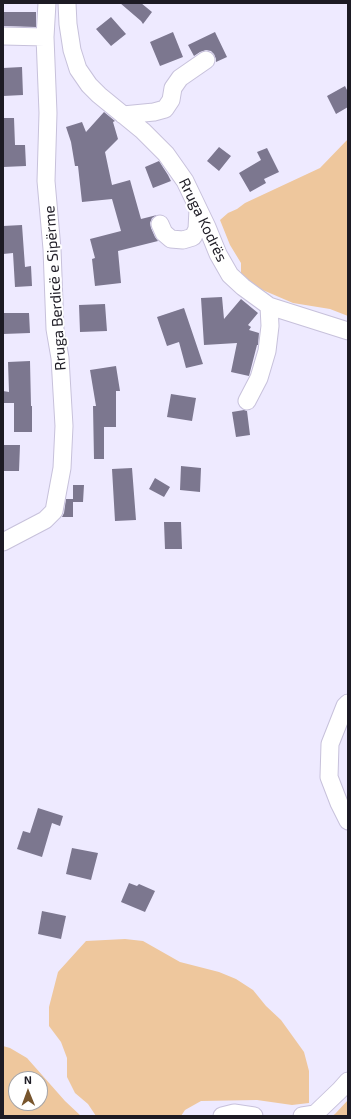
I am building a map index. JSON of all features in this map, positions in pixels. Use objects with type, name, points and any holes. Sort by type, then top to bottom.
[{"type":"street","name":"Rruga Berdicë e Sipërme","points":[[3,542],[45,520],[54,511],[62,468],[64,426],[60,358],[55,329],[52,249],[46,181],[48,113],[45,37],[47,3]]},
{"type":"street","name":"Rruga Kodrës","points":[[67,3],[71,44],[78,69],[99,96],[144,131],[166,154],[185,181],[218,254],[230,275],[243,287],[269,306],[348,331]]},
{"type":"street","points":[[3,36],[45,37]]},
{"type":"street","points":[[123,115],[154,112],[165,109],[171,100],[173,88],[180,78],[206,60]]},
{"type":"street","points":[[160,224],[164,233],[171,239],[183,240],[193,237],[197,229],[198,209]]},
{"type":"street","points":[[247,401],[259,378],[267,351],[270,326],[269,306]]},
{"type":"street","points":[[348,703],[345,706],[330,744],[329,777],[348,821]]},
{"type":"street","points":[[302,1116],[315,1114],[348,1081]]},
{"type":"street","points":[[222,1116],[234,1113],[254,1116]]},
{"type":"shaded area","points":[[348,139],[348,316],[330,309],[293,303],[258,288],[241,276],[241,263],[230,245],[220,220],[228,213],[245,203],[320,168]]},
{"type":"shaded area","points":[[125,939],[143,941],[180,962],[219,972],[236,979],[253,990],[266,1006],[281,1020],[304,1052],[309,1071],[309,1103],[292,1105],[257,1100],[201,1101],[185,1110],[181,1116],[96,1116],[88,1104],[75,1093],[67,1077],[67,1058],[61,1042],[49,1026],[49,1007],[58,972],[86,941]]},
{"type":"shaded area","points":[[3,1046],[10,1048],[27,1058],[38,1071],[8,1071],[8,1111],[48,1111],[48,1082],[81,1116],[3,1116]]},
{"type":"shaded area","points":[[348,1100],[348,1116],[332,1116],[335,1114]]},
{"type":"building","points":[[120,3],[141,3],[152,12],[143,24]]},
{"type":"building","points":[[3,12],[36,12],[36,27],[3,26]]},
{"type":"building","points":[[111,17],[126,34],[111,46],[96,29]]},
{"type":"building","points":[[173,32],[183,57],[160,66],[150,42]]},
{"type":"building","points":[[215,32],[227,57],[216,62],[214,54],[211,51],[206,50],[194,56],[188,45]]},
{"type":"building","points":[[22,67],[23,95],[3,96],[3,68]]},
{"type":"building","points":[[345,86],[348,92],[348,107],[336,114],[327,96]]},
{"type":"building","points":[[104,112],[115,121],[113,122],[118,139],[105,152],[112,185],[130,180],[141,219],[157,215],[152,218],[150,223],[158,241],[118,251],[121,283],[95,286],[92,259],[95,258],[90,239],[121,231],[112,199],[82,202],[78,166],[75,166],[71,142],[66,127],[82,122],[86,132]]},
{"type":"building","points":[[3,118],[14,118],[15,145],[25,145],[26,166],[3,167]]},
{"type":"building","points":[[219,147],[231,156],[219,171],[207,161]]},
{"type":"building","points":[[267,148],[279,172],[264,179],[266,183],[250,192],[239,173],[261,160],[257,152]]},
{"type":"building","points":[[159,161],[171,181],[153,188],[145,167]]},
{"type":"building","points":[[22,225],[25,267],[31,266],[32,286],[15,287],[13,253],[3,254],[3,226]]},
{"type":"building","points":[[222,297],[224,319],[241,299],[258,313],[248,325],[251,327],[249,330],[259,333],[258,345],[249,376],[231,372],[237,343],[204,345],[201,298]]},
{"type":"building","points":[[105,304],[107,331],[80,332],[79,305]]},
{"type":"building","points":[[184,308],[203,364],[186,368],[179,342],[167,346],[157,317]]},
{"type":"building","points":[[3,313],[29,313],[30,333],[3,334]]},
{"type":"building","points":[[30,361],[32,432],[14,432],[14,403],[3,403],[3,391],[9,392],[8,362]]},
{"type":"building","points":[[116,366],[120,391],[116,391],[116,427],[104,427],[104,459],[94,459],[93,406],[96,406],[90,370]]},
{"type":"building","points":[[171,394],[196,398],[192,421],[167,417]]},
{"type":"building","points":[[247,411],[250,435],[236,437],[232,412]]},
{"type":"building","points":[[3,445],[20,445],[19,471],[3,471]]},
{"type":"building","points":[[181,466],[201,468],[200,492],[180,490]]},
{"type":"building","points":[[132,468],[136,520],[115,521],[112,469]]},
{"type":"building","points":[[155,478],[170,487],[164,497],[149,489]]},
{"type":"building","points":[[73,485],[84,485],[83,502],[73,502]]},
{"type":"building","points":[[66,499],[73,499],[73,517],[62,517]]},
{"type":"building","points":[[164,522],[181,522],[182,549],[165,549]]},
{"type":"building","points":[[38,808],[63,816],[60,826],[52,823],[42,857],[17,849],[23,831],[30,833]]},
{"type":"building","points":[[72,848],[98,853],[91,880],[66,874]]},
{"type":"building","points":[[129,883],[137,886],[139,884],[155,891],[145,912],[121,902]]},
{"type":"building","points":[[42,911],[66,916],[61,939],[38,934]]}]
